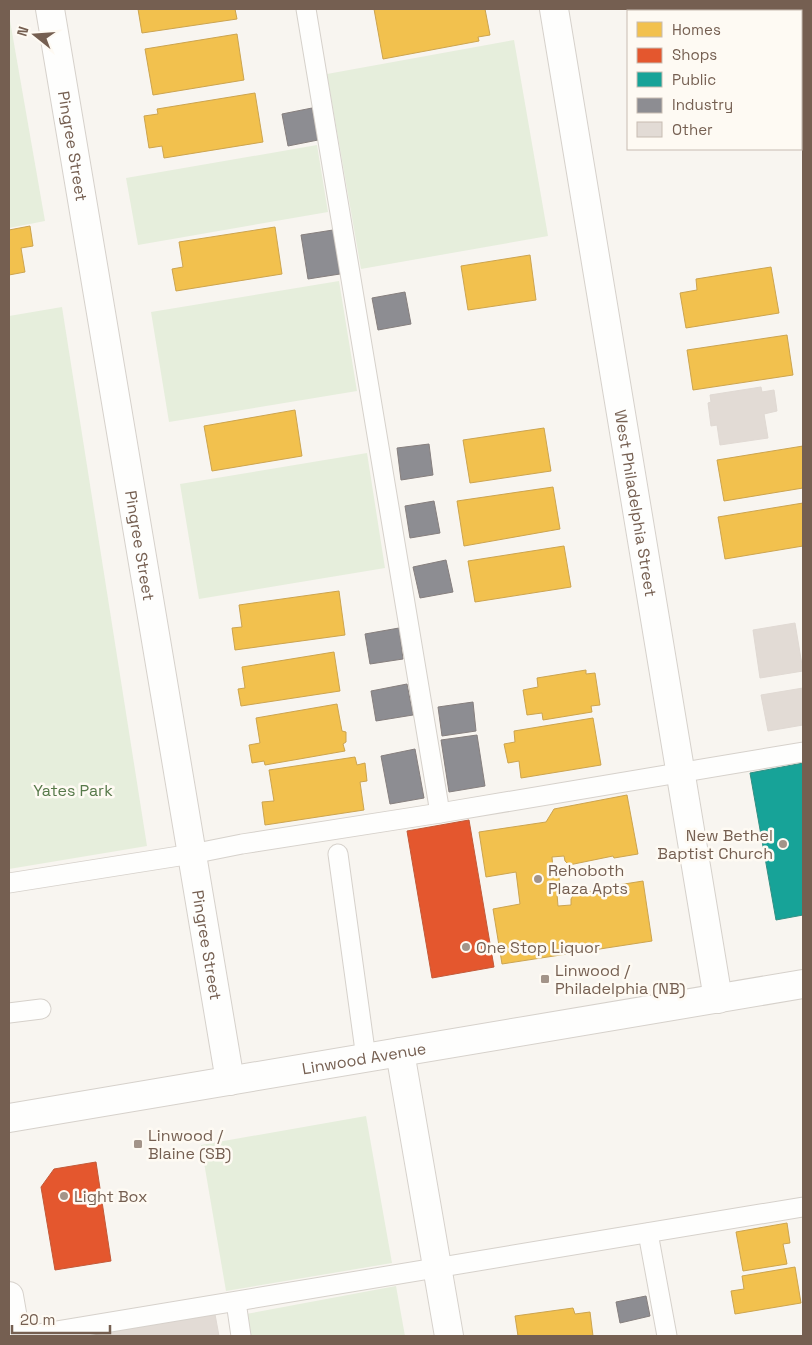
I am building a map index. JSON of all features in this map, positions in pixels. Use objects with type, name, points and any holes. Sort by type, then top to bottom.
[{"type":"street","name":"Pingree Street","points":[[50,9],[230,1081]]},
{"type":"street","name":"West Philadelphia Street","points":[[554,9],[718,999]]},
{"type":"street","name":"Linwood Avenue","points":[[9,1118],[803,984]]},
{"type":"street","points":[[400,1052],[448,1336]]},
{"type":"street","points":[[9,1296],[16,1336]]},
{"type":"lane","points":[[306,9],[440,813]]},
{"type":"lane","points":[[9,884],[803,752]]},
{"type":"lane","points":[[338,854],[366,1058]]},
{"type":"lane","points":[[9,1013],[41,1009]]},
{"type":"lane","points":[[26,1336],[803,1208]]},
{"type":"lane","points":[[648,1233],[667,1336]]},
{"type":"lane","points":[[236,1302],[241,1336]]},
{"type":"green space","points":[[9,15],[45,221],[9,228]]},
{"type":"green space","points":[[514,40],[548,236],[361,269],[327,74]]},
{"type":"green space","points":[[317,145],[328,212],[138,245],[126,178]]},
{"type":"green space","points":[[339,281],[357,391],[169,422],[151,312]]},
{"type":"green space","name":"Yates Park","points":[[62,307],[147,846],[9,869],[9,316]]},
{"type":"green space","points":[[367,453],[385,568],[199,599],[180,484]]},
{"type":"green space","points":[[366,1116],[392,1263],[226,1291],[201,1145]]},
{"type":"green space","points":[[396,1286],[405,1336],[250,1336],[246,1314]]},
{"type":"building: Homes","points":[[138,9],[235,9],[237,19],[142,33]]},
{"type":"building: Homes","points":[[374,9],[485,9],[490,35],[478,37],[479,41],[383,59]]},
{"type":"building: Homes","points":[[237,34],[244,80],[153,95],[145,49]]},
{"type":"building: Homes","points":[[255,93],[263,142],[164,158],[162,146],[149,148],[144,116],[158,114],[157,109]]},
{"type":"building: Homes","points":[[30,226],[33,246],[21,248],[25,272],[9,275],[9,230]]},
{"type":"building: Homes","points":[[275,227],[282,274],[176,291],[172,269],[183,267],[179,242]]},
{"type":"building: Homes","points":[[530,255],[536,300],[468,310],[461,266]]},
{"type":"building: Homes","points":[[771,267],[779,313],[686,328],[680,293],[697,290],[696,279]]},
{"type":"building: Homes","points":[[787,335],[793,375],[693,390],[687,350]]},
{"type":"building: Homes","points":[[295,410],[302,456],[212,471],[204,426]]},
{"type":"building: Homes","points":[[544,428],[551,471],[470,483],[463,440]]},
{"type":"building: Homes","points":[[803,446],[803,488],[724,501],[717,460]]},
{"type":"building: Homes","points":[[553,487],[560,529],[464,546],[457,501]]},
{"type":"building: Homes","points":[[803,503],[803,546],[725,559],[718,517]]},
{"type":"building: Homes","points":[[564,546],[571,587],[475,602],[468,561]]},
{"type":"building: Homes","points":[[339,591],[345,635],[235,650],[232,628],[242,627],[239,605]]},
{"type":"building: Homes","points":[[334,652],[340,691],[241,706],[238,689],[245,688],[242,667]]},
{"type":"building: Homes","points":[[586,670],[586,674],[595,673],[600,705],[591,706],[592,712],[543,720],[542,713],[527,715],[523,690],[538,687],[537,678]]},
{"type":"building: Homes","points":[[337,704],[342,731],[346,732],[346,742],[343,744],[345,751],[265,765],[264,761],[252,763],[249,745],[260,743],[256,718]]},
{"type":"building: Homes","points":[[593,718],[601,765],[521,778],[519,761],[508,763],[504,744],[515,742],[514,731]]},
{"type":"building: Homes","points":[[355,757],[357,765],[365,763],[367,781],[360,782],[364,810],[265,825],[262,802],[274,801],[269,770]]},
{"type":"building: Homes","name":"Rehoboth Plaza Apts","points":[[627,795],[638,854],[614,858],[613,856],[569,865],[565,861],[564,856],[552,857],[553,869],[558,872],[561,890],[557,894],[558,906],[571,905],[571,899],[574,894],[643,881],[652,941],[502,964],[493,909],[520,904],[516,872],[486,877],[479,832],[546,822],[554,809]]},
{"type":"building: Homes","points":[[787,1223],[790,1243],[783,1244],[787,1264],[743,1271],[736,1232]]},
{"type":"building: Homes","points":[[795,1267],[801,1303],[735,1314],[731,1291],[744,1289],[742,1276]]},
{"type":"building: Homes","points":[[573,1308],[575,1314],[590,1312],[593,1336],[518,1336],[515,1316]]},
{"type":"building: Shops","points":[[469,820],[494,967],[432,978],[407,831]]},
{"type":"building: Shops","points":[[96,1162],[111,1261],[55,1270],[41,1187],[54,1169]]},
{"type":"building: Public","name":"New Bethel Baptist Church","points":[[803,763],[803,915],[776,920],[750,773]]},
{"type":"building: Industry","points":[[802,86],[803,86],[802,124]]},
{"type":"building: Industry","points":[[312,108],[318,140],[288,146],[282,114]]},
{"type":"building: Industry","points":[[333,230],[340,274],[308,279],[301,235]]},
{"type":"building: Industry","points":[[405,292],[411,324],[378,330],[372,298]]},
{"type":"building: Industry","points":[[429,444],[433,475],[401,480],[397,448]]},
{"type":"building: Industry","points":[[434,501],[440,533],[410,538],[405,506]]},
{"type":"building: Industry","points":[[446,560],[453,592],[420,598],[413,567]]},
{"type":"building: Industry","points":[[399,628],[403,659],[370,664],[365,634]]},
{"type":"building: Industry","points":[[407,684],[413,715],[376,721],[371,691]]},
{"type":"building: Industry","points":[[473,702],[476,731],[442,736],[438,707]]},
{"type":"building: Industry","points":[[477,735],[485,786],[449,792],[441,740]]},
{"type":"building: Industry","points":[[415,749],[424,798],[390,804],[381,756]]},
{"type":"building: Industry","points":[[646,1296],[650,1316],[620,1323],[616,1302]]},
{"type":"building: Other","points":[[761,387],[762,392],[774,390],[777,411],[764,414],[768,438],[720,445],[717,425],[711,426],[708,403],[711,402],[710,395]]},
{"type":"building: Other","points":[[795,623],[803,671],[760,678],[753,630]]},
{"type":"building: Other","points":[[803,688],[803,725],[768,731],[761,695]]},
{"type":"building: Other","points":[[214,1309],[219,1336],[82,1336],[81,1333]]},
{"type":"place","name":"New Bethel Baptist Church","points":[[783,844]]},
{"type":"place","name":"Rehoboth Plaza Apts","points":[[538,879]]},
{"type":"place","name":"One Stop Liquor","points":[[466,947]]},
{"type":"place","name":"Linwood / Philadelphia (NB)","points":[[545,979]]},
{"type":"place","name":"Linwood / Blaine (SB)","points":[[138,1144]]},
{"type":"place","name":"Light Box","points":[[64,1196]]}]
